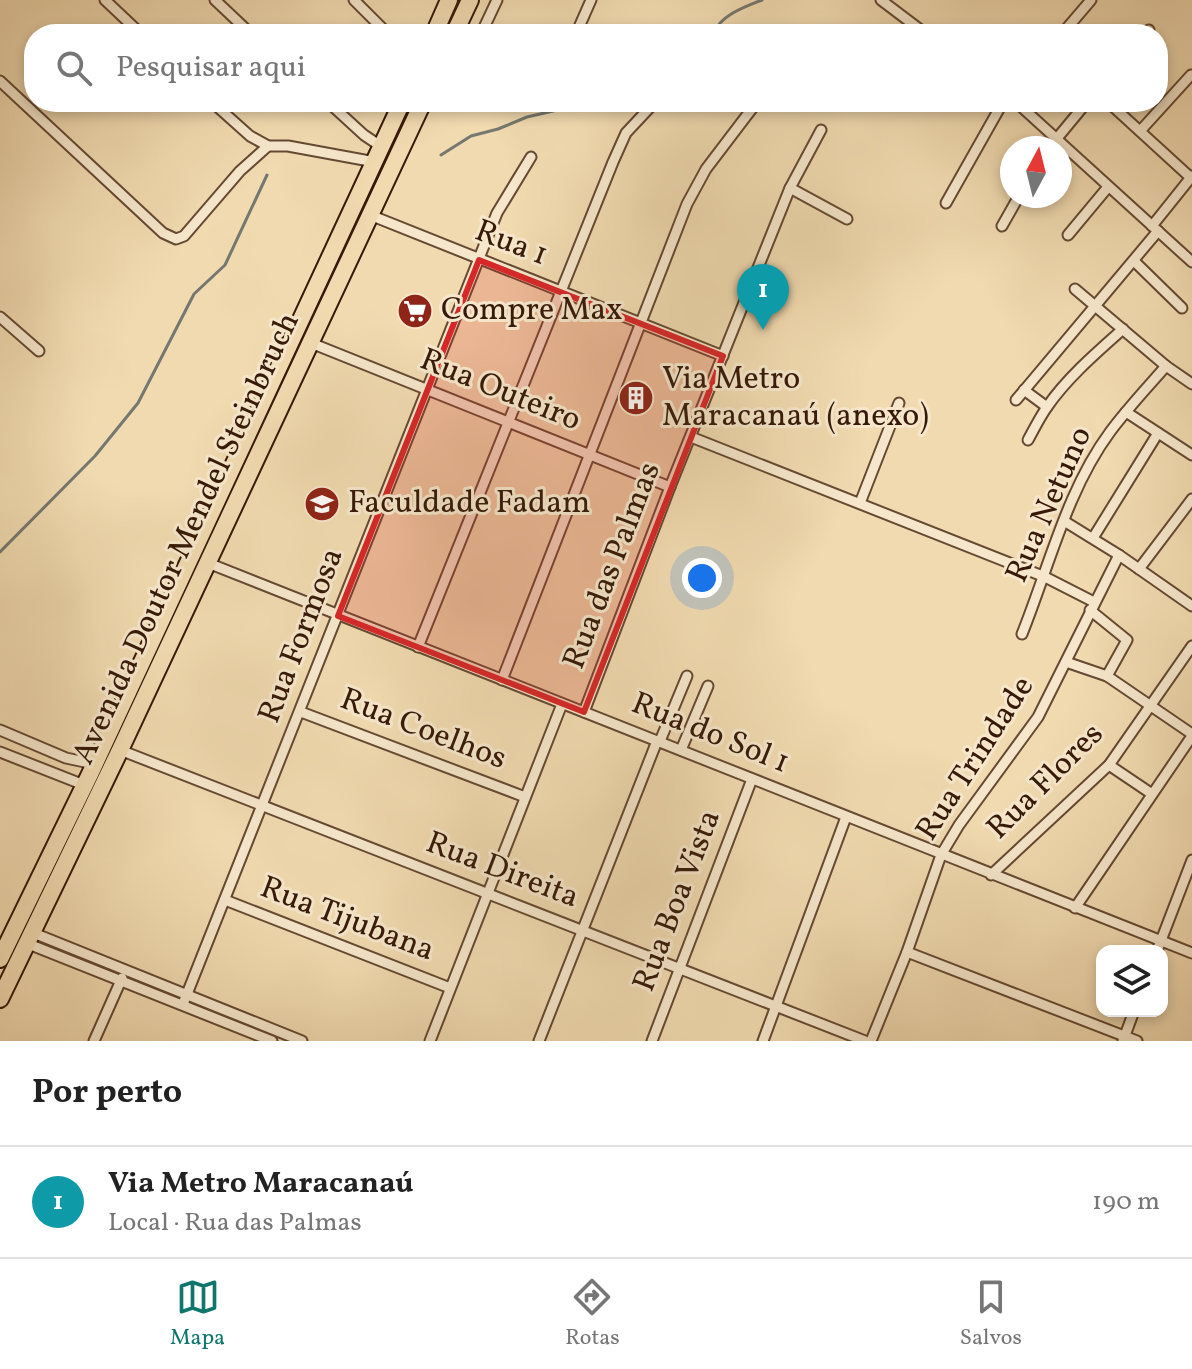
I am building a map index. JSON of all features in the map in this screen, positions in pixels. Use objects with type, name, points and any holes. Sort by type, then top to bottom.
[{"type":"highway","points":[[438,24],[449,0]]},
{"type":"highway","points":[[459,24],[470,0]]},
{"type":"highway","name":"Avenida Doutor Mendel Steinbruch","points":[[0,959],[398,112]]},
{"type":"highway","name":"Avenida Doutor Mendel Steinbruch","points":[[0,999],[418,112]]},
{"type":"street","points":[[105,0],[130,24]]},
{"type":"street","points":[[215,0],[240,24]]},
{"type":"street","points":[[354,0],[378,24]]},
{"type":"street","points":[[486,24],[497,0]]},
{"type":"street","points":[[580,24],[591,0]]},
{"type":"street","points":[[881,0],[913,24]]},
{"type":"street","points":[[1071,24],[1091,0]]},
{"type":"street","points":[[1168,100],[1191,75]]},
{"type":"street","points":[[0,81],[24,103]]},
{"type":"street","points":[[33,112],[163,233],[176,239],[184,236],[240,171],[268,146]]},
{"type":"street","points":[[222,112],[268,146],[379,154]]},
{"type":"street","points":[[339,112],[379,154]]},
{"type":"street","points":[[418,647],[626,133],[646,112]]},
{"type":"street","points":[[502,680],[696,186],[750,112]]},
{"type":"street","points":[[946,203],[997,112]]},
{"type":"street","points":[[1027,112],[1053,136]]},
{"type":"street","points":[[1057,136],[1078,112]]},
{"type":"street","points":[[1016,400],[1135,262],[1191,177],[1120,112]]},
{"type":"street","points":[[1141,130],[1157,112]]},
{"type":"street","name":"Rua das Palmas","points":[[584,712],[790,188],[821,130]]},
{"type":"street","points":[[1072,154],[1192,262]]},
{"type":"street","name":"Rua Formosa","points":[[185,1000],[301,712],[425,390],[506,195],[531,157]]},
{"type":"street","points":[[1068,235],[1108,187]]},
{"type":"street","points":[[790,188],[847,219]]},
{"type":"street","points":[[1002,226],[1012,208]]},
{"type":"street","name":"Rua 1","points":[[370,215],[723,356]]},
{"type":"street","points":[[1135,262],[1182,308]]},
{"type":"street","points":[[1075,289],[1166,366],[1192,384]]},
{"type":"street","points":[[2,324],[39,351]]},
{"type":"street","points":[[1028,440],[1047,407],[1084,365],[1123,329]]},
{"type":"street","name":"Rua Outeiro","points":[[311,343],[670,487]]},
{"type":"street","name":"Rua Netuno","points":[[1022,634],[1064,521],[1095,455],[1126,412],[1166,366]]},
{"type":"street","points":[[1024,390],[1047,407]]},
{"type":"street","points":[[860,503],[899,403]]},
{"type":"street","points":[[1126,412],[1192,455]]},
{"type":"street","points":[[1093,538],[1158,433]]},
{"type":"street","points":[[691,437],[1045,577],[1092,606],[1127,640],[1107,676]]},
{"type":"street","points":[[1139,569],[1192,499]]},
{"type":"street","points":[[1064,521],[1191,603]]},
{"type":"street","name":"Rua Trindade","points":[[868,1041],[907,952],[949,839],[1038,717],[1119,555]]},
{"type":"street","name":"Rua do Sol 1","points":[[208,563],[1075,908],[1156,945]]},
{"type":"street","name":"Rua Flores","points":[[991,875],[1109,765],[1192,646]]},
{"type":"street","points":[[1066,662],[1107,676],[1192,735],[1075,908]]},
{"type":"street","points":[[539,1041],[658,741],[687,676]]},
{"type":"street","points":[[681,750],[708,686]]},
{"type":"street","points":[[430,1041],[562,704]]},
{"type":"street","name":"Rua Coelhos","points":[[301,712],[525,797]]},
{"type":"street","points":[[0,730],[66,758],[94,764]]},
{"type":"street","name":"Rua Direita","points":[[120,750],[868,1041]]},
{"type":"street","points":[[0,752],[84,785]]},
{"type":"street","points":[[1109,765],[1152,794]]},
{"type":"street","name":"Rua Boa Vista","points":[[652,1041],[752,779]]},
{"type":"street","points":[[763,1041],[846,817]]},
{"type":"street","points":[[1158,945],[1192,860]]},
{"type":"street","name":"Rua Tijubana","points":[[225,900],[450,988]]},
{"type":"street","points":[[29,938],[185,1000],[302,1041]]},
{"type":"street","name":"Rua do Sol 1","points":[[1168,948],[1192,953]]},
{"type":"street","points":[[907,952],[1124,1039],[1137,1041]]},
{"type":"street","points":[[94,1041],[123,976]]},
{"type":"street","points":[[185,1000],[272,1041]]},
{"type":"street","points":[[1124,1039],[1132,1017]]},
{"type":"highlighted area","points":[[479,260],[723,356],[584,712],[338,616]]},
{"type":"waterway","points":[[720,24],[727,17],[762,0]]},
{"type":"waterway","points":[[441,155],[471,136],[549,112]]},
{"type":"waterway","points":[[0,552],[95,456],[138,403],[194,294],[225,265],[267,175]]},
{"type":"place","name":"Compre Max","points":[[415,311]]},
{"type":"place","name":"Via Metro Maracanaú","points":[[763,330]]},
{"type":"place","name":"Via Metro Maracanaú (anexo)","points":[[636,398]]},
{"type":"place","name":"Faculdade Fadam","points":[[322,504]]}]
